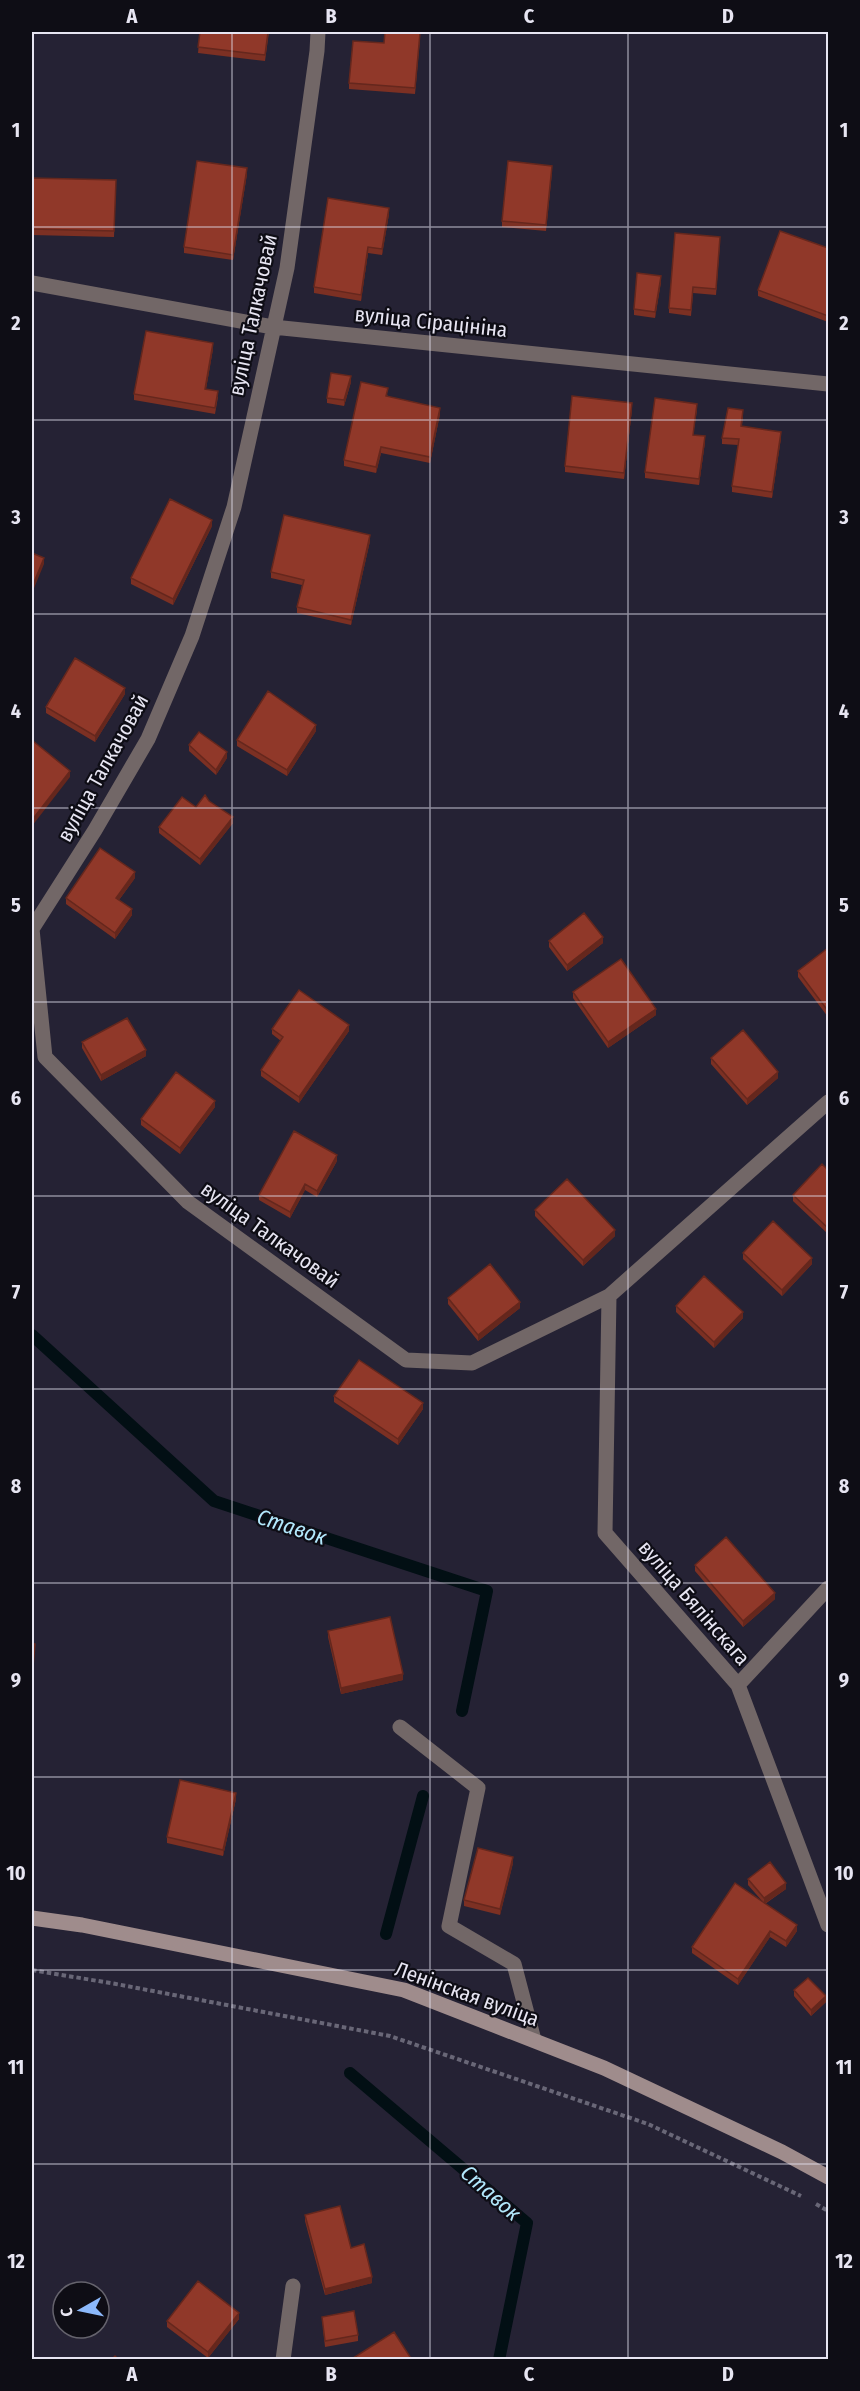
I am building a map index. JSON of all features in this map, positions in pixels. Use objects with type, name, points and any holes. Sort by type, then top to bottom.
[{"type":"main road","name":"Ленінская вуліца","points":[[32,1918],[82,1925],[404,1990],[604,2068],[782,2152],[828,2177]]},
{"type":"street","name":"вуліца Талкачовай","points":[[318,32],[316,63],[287,268],[234,507],[192,636],[148,739],[95,830],[32,929],[45,1057],[189,1202],[406,1360],[472,1363],[609,1296]]},
{"type":"street","name":"вуліца Сірацініна","points":[[32,283],[273,327],[828,384]]},
{"type":"street","points":[[609,1296],[828,1102]]},
{"type":"street","name":"вуліца Бялінскага","points":[[609,1296],[605,1533],[738,1685],[828,1925]]},
{"type":"street","points":[[738,1685],[828,1588]]},
{"type":"street","points":[[400,1727],[478,1788],[449,1926],[514,1964],[534,2040]]},
{"type":"street","points":[[283,2360],[293,2286]]},
{"type":"path","points":[[32,1970],[390,2036],[648,2124],[802,2197]]},
{"type":"path","points":[[812,2202],[828,2211]]},
{"type":"building","points":[[200,32],[268,32],[265,55],[198,47]]},
{"type":"building","points":[[385,32],[420,33],[415,88],[349,83],[353,41],[384,43]]},
{"type":"building","points":[[197,161],[247,168],[233,255],[184,247]]},
{"type":"building","points":[[508,161],[552,166],[546,225],[502,221]]},
{"type":"building","points":[[32,178],[116,180],[114,231],[32,229]]},
{"type":"building","points":[[328,198],[389,208],[382,249],[368,247],[361,295],[314,287]]},
{"type":"building","points":[[780,231],[828,248],[828,316],[758,290]]},
{"type":"building","points":[[675,233],[720,237],[716,289],[693,287],[691,310],[669,308]]},
{"type":"building","points":[[637,273],[661,276],[655,312],[634,309]]},
{"type":"building","points":[[146,331],[213,343],[205,389],[218,391],[215,408],[134,394]]},
{"type":"building","points":[[331,373],[351,376],[344,400],[327,398]]},
{"type":"building","points":[[361,382],[388,388],[386,396],[440,408],[430,457],[381,447],[376,467],[344,460]]},
{"type":"building","points":[[572,396],[632,403],[624,473],[565,466]]},
{"type":"building","points":[[655,398],[697,404],[693,435],[705,436],[699,479],[645,472]]},
{"type":"building","points":[[728,408],[743,410],[741,426],[781,432],[772,492],[732,486],[739,439],[722,438]]},
{"type":"building","points":[[170,499],[212,520],[173,599],[131,578]]},
{"type":"building","points":[[284,515],[370,535],[351,620],[297,607],[304,580],[271,572]]},
{"type":"building","points":[[32,553],[44,558],[32,587]]},
{"type":"building","points":[[75,658],[125,688],[95,736],[46,707]]},
{"type":"building","points":[[268,691],[316,725],[287,770],[237,740]]},
{"type":"building","points":[[199,732],[227,752],[216,770],[189,745]]},
{"type":"building","points":[[33,741],[70,771],[32,820],[32,743]]},
{"type":"building","points":[[205,795],[209,801],[233,817],[200,859],[159,827],[182,797],[196,807]]},
{"type":"building","points":[[100,848],[135,872],[116,898],[132,909],[115,933],[66,898]]},
{"type":"building","points":[[584,913],[603,937],[567,965],[549,941]]},
{"type":"building","points":[[828,948],[828,1011],[798,971]]},
{"type":"building","points":[[621,959],[656,1009],[608,1042],[573,992]]},
{"type":"building","points":[[299,990],[349,1025],[299,1097],[261,1070],[283,1037],[272,1029]]},
{"type":"building","points":[[127,1018],[146,1050],[101,1075],[82,1042]]},
{"type":"building","points":[[743,1030],[778,1072],[747,1099],[711,1058]]},
{"type":"building","points":[[176,1072],[215,1101],[180,1148],[141,1119]]},
{"type":"building","points":[[294,1131],[337,1155],[317,1191],[305,1184],[290,1212],[259,1195]]},
{"type":"building","points":[[822,1164],[828,1170],[828,1228],[793,1195]]},
{"type":"building","points":[[567,1179],[615,1230],[583,1260],[535,1210]]},
{"type":"building","points":[[773,1221],[812,1258],[782,1290],[743,1253]]},
{"type":"building","points":[[490,1264],[520,1302],[478,1335],[448,1298]]},
{"type":"building","points":[[704,1276],[743,1312],[714,1342],[676,1306]]},
{"type":"building","points":[[359,1360],[423,1403],[398,1439],[334,1396]]},
{"type":"building","points":[[726,1537],[775,1593],[743,1621],[695,1565]]},
{"type":"building","points":[[390,1617],[403,1674],[341,1688],[328,1631]]},
{"type":"building","points":[[32,1643],[35,1644],[32,1678]]},
{"type":"building","points":[[180,1780],[236,1793],[223,1850],[167,1837]]},
{"type":"building","points":[[478,1848],[513,1857],[500,1909],[464,1900]]},
{"type":"building","points":[[770,1862],[786,1883],[764,1898],[748,1879]]},
{"type":"building","points":[[735,1883],[797,1925],[786,1941],[770,1931],[738,1979],[692,1947]]},
{"type":"building","points":[[808,1978],[826,1996],[811,2010],[794,1990]]},
{"type":"building","points":[[340,2206],[351,2248],[364,2244],[372,2277],[325,2289],[305,2215]]},
{"type":"building","points":[[198,2281],[239,2313],[208,2352],[167,2321]]},
{"type":"building","points":[[354,2311],[358,2335],[325,2341],[322,2317]]},
{"type":"building","points":[[394,2332],[412,2360],[350,2360]]},
{"type":"waterway","name":"Ставок","points":[[32,1335],[214,1501],[487,1591],[462,1711]]},
{"type":"waterway","name":"Ставок","points":[[386,1934],[423,1796]]},
{"type":"waterway","name":"Ставок","points":[[350,2073],[527,2223],[499,2360]]}]
